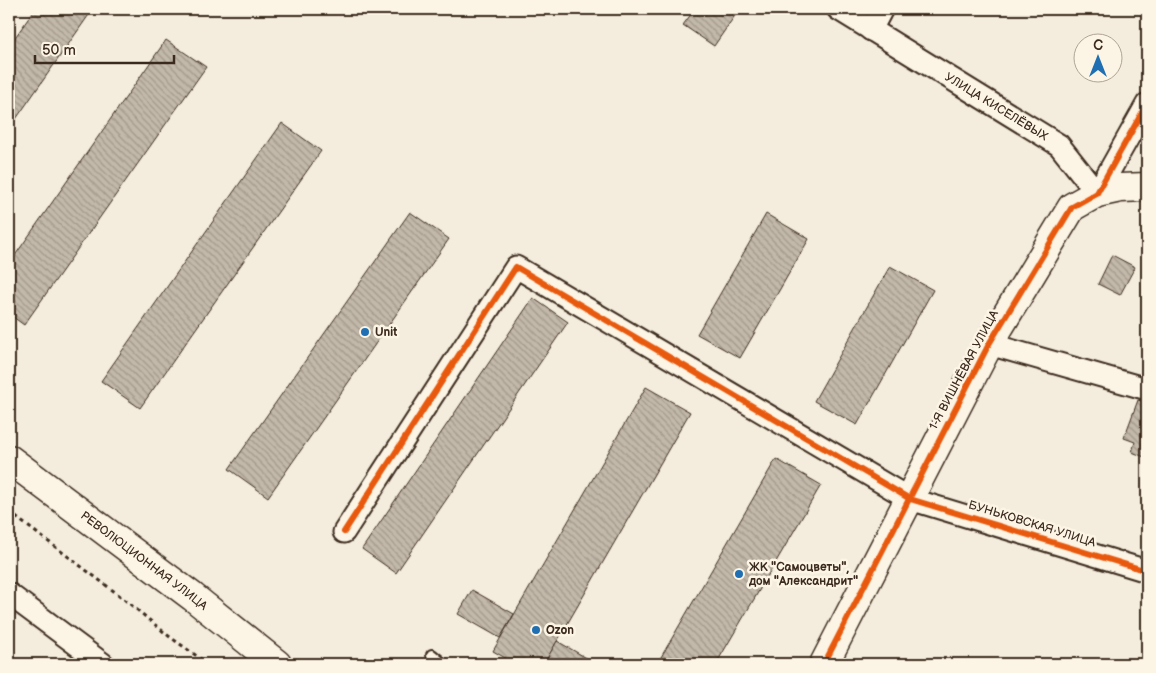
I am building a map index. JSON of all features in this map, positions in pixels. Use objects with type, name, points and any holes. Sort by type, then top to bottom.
[{"type":"street","name":"УЛИЦА КИСЕЛЁВЫХ","points":[[838,9],[1059,145],[1097,193]]},
{"type":"street","points":[[871,30],[882,9]]},
{"type":"street","points":[[1097,193],[1147,104]]},
{"type":"street","points":[[1097,193],[1120,188],[1147,187]]},
{"type":"street","name":"1-Я ВИШНЁВАЯ УЛИЦА","points":[[829,663],[910,498],[989,344],[1072,207],[1097,193]]},
{"type":"street","name":"БУНЬКОВСКАЯ УЛИЦА","points":[[344,532],[516,268],[910,498],[1147,570]]},
{"type":"street","points":[[989,344],[1147,389]]},
{"type":"street","name":"РЕВОЛЮЦИОННАЯ УЛИЦА","points":[[9,459],[193,597],[277,664]]},
{"type":"street","points":[[9,594],[103,664]]},
{"type":"lane","points":[[432,655],[443,664]]},
{"type":"path","points":[[9,512],[119,595],[170,637],[208,664]]},
{"type":"building","points":[[35,9],[93,9],[9,129],[9,46]]},
{"type":"building","points":[[695,9],[728,9],[736,14],[714,46],[683,25]]},
{"type":"building","points":[[166,40],[206,67],[24,325],[9,314],[9,264]]},
{"type":"building","points":[[282,123],[321,151],[140,408],[101,381]]},
{"type":"building","points":[[410,212],[449,239],[268,497],[229,469]]},
{"type":"building","points":[[766,214],[809,239],[740,358],[697,334]]},
{"type":"building","points":[[1112,255],[1135,267],[1120,295],[1098,284]]},
{"type":"building","points":[[890,266],[933,290],[857,425],[814,401]]},
{"type":"building","points":[[533,298],[568,322],[396,573],[362,549]]},
{"type":"building","points":[[646,387],[690,412],[544,664],[516,664],[493,651]]},
{"type":"building","points":[[1138,400],[1147,403],[1147,458],[1132,452],[1135,442],[1124,438]]},
{"type":"building","name":"ЖК \"Самоцветы\", дом \"Александрит\"","points":[[776,459],[821,485],[716,664],[657,664]]},
{"type":"building","points":[[472,590],[514,614],[500,638],[458,614]]},
{"type":"building","points":[[557,641],[597,664],[544,664]]},
{"type":"cycle path","points":[[824,664],[989,344],[1072,207],[1097,193],[1147,104]]},
{"type":"cycle path","points":[[344,532],[516,267],[910,499],[1147,571]]},
{"type":"place","name":"Unit","points":[[365,332]]},
{"type":"place","name":"ЖК \"Самоцветы\", дом \"Александрит\"","points":[[739,574]]},
{"type":"place","name":"Ozon","points":[[536,630]]}]
